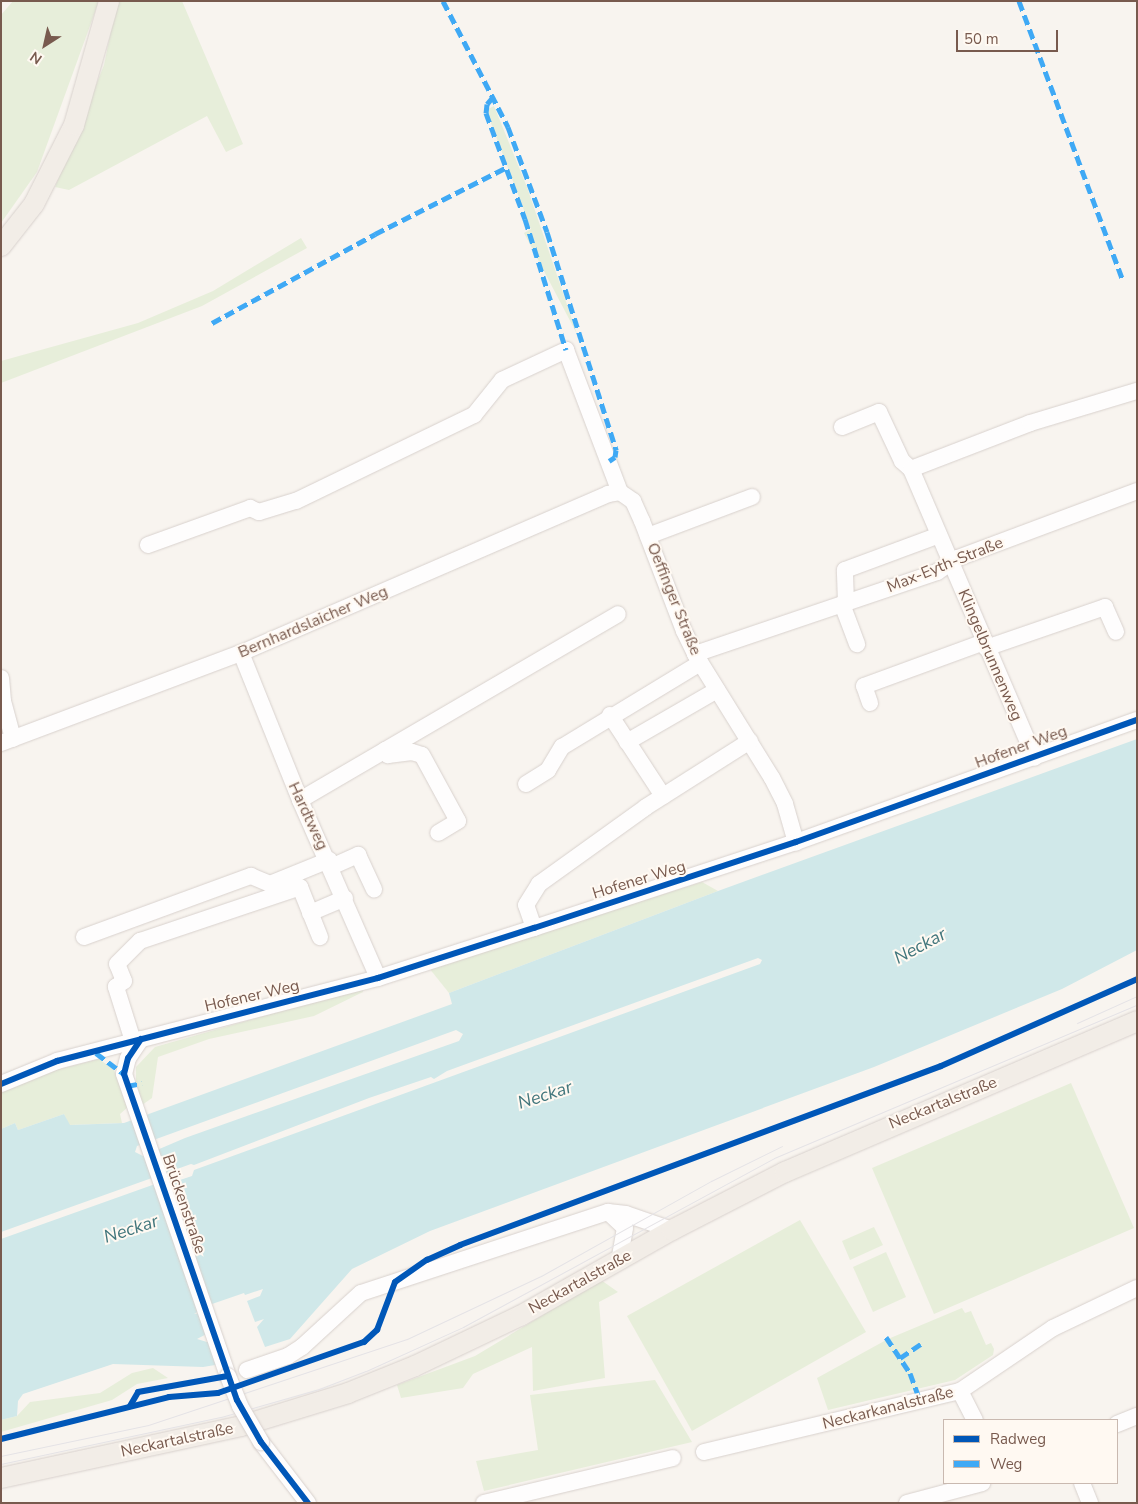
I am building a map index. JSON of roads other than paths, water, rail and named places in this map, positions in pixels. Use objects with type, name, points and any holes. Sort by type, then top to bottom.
[{"type":"main road","points":[[1,246],[34,204],[70,134],[84,101],[109,1]]},
{"type":"main road","name":"Neckartalstraße","points":[[1,1478],[242,1426],[348,1393],[456,1348],[619,1261],[672,1230],[785,1172],[867,1134],[1137,1021]]},
{"type":"street","name":"Oeffinger Straße","points":[[148,545],[250,508],[259,512],[296,501],[474,415],[502,380],[566,350],[620,492],[633,501],[697,658],[750,741],[785,804],[796,842]]},
{"type":"street","points":[[911,469],[1030,423],[1137,391]]},
{"type":"street","name":"Klingelbrunnenweg","points":[[842,426],[879,412],[902,460],[911,469],[1035,758]]},
{"type":"street","name":"Max-Eyth-Straße","points":[[526,784],[548,770],[562,746],[697,658],[844,603],[937,572],[951,562],[1137,491]]},
{"type":"street","name":"Bernhardslaicher Weg","points":[[7,740],[241,653],[608,494],[620,492]]},
{"type":"street","points":[[648,536],[752,497]]},
{"type":"street","points":[[857,644],[844,603],[845,570],[939,535]]},
{"type":"street","points":[[870,703],[864,686],[1105,607],[1116,632]]},
{"type":"street","points":[[300,800],[618,614]]},
{"type":"street","name":"Hardtweg","points":[[241,653],[300,800],[330,863],[378,978]]},
{"type":"street","points":[[1,678],[7,740]]},
{"type":"street","points":[[627,742],[717,690]]},
{"type":"street","points":[[610,715],[663,796]]},
{"type":"street","name":"Hofener Weg","points":[[137,1040],[378,978],[796,842],[1137,720]]},
{"type":"street","points":[[534,928],[526,905],[539,884],[663,796],[750,741]]},
{"type":"street","points":[[385,750],[388,755],[412,752],[422,756],[458,821],[438,833]]},
{"type":"street","points":[[84,937],[251,876],[270,884],[358,855],[374,890]]},
{"type":"street","points":[[1,1084],[57,1061],[137,1040],[116,987],[124,981],[117,964],[140,941],[300,887],[320,937]]},
{"type":"street","points":[[310,913],[345,898]]},
{"type":"street","name":"Brückenstraße","points":[[137,1040],[128,1058],[124,1074],[237,1400],[261,1442],[287,1480],[308,1503]]},
{"type":"street","points":[[247,1370],[288,1356],[302,1347],[361,1293],[608,1212],[626,1214],[672,1230]]},
{"type":"street","points":[[608,1212],[625,1228],[619,1261]]},
{"type":"street","name":"Neckarkanalstraße","points":[[704,1452],[960,1391],[1053,1328],[1137,1288]]},
{"type":"street","points":[[960,1391],[974,1419]]},
{"type":"street","points":[[1118,1424],[1137,1416]]},
{"type":"street","points":[[484,1503],[674,1458]]},
{"type":"street","points":[[907,1503],[968,1496],[981,1484]]},
{"type":"street","points":[[1082,1484],[1090,1503]]},
{"type":"water","name":"Neckar","points":[[1137,739],[1137,950],[1062,989],[874,1067],[430,1231],[352,1269],[290,1339],[265,1347],[257,1327],[264,1319],[255,1322],[247,1301],[260,1296],[263,1289],[245,1295],[244,1293],[212,1304],[194,1314],[208,1312],[214,1330],[197,1339],[207,1342],[217,1340],[227,1363],[203,1367],[113,1364],[23,1394],[18,1401],[17,1416],[1,1420],[1,1239],[158,1183],[171,1183],[192,1176],[194,1170],[760,964],[762,960],[758,958],[447,1071],[434,1079],[431,1077],[369,1098],[194,1165],[191,1164],[1,1232],[1,1129],[15,1123],[18,1130],[64,1114],[70,1125],[124,1123],[452,1004],[449,993],[718,891]],"holes":[[[456,1030],[463,1034],[459,1041],[185,1138],[143,1156],[135,1152],[137,1146]]]},
{"type":"tram line","points":[[1077,1023],[1137,996]]},
{"type":"tram line","points":[[1,1464],[221,1417],[319,1389],[366,1371],[463,1327],[774,1158],[1137,1005]]},
{"type":"tram line","points":[[1,1456],[148,1425],[407,1339],[541,1276],[711,1181],[782,1146]]}]
